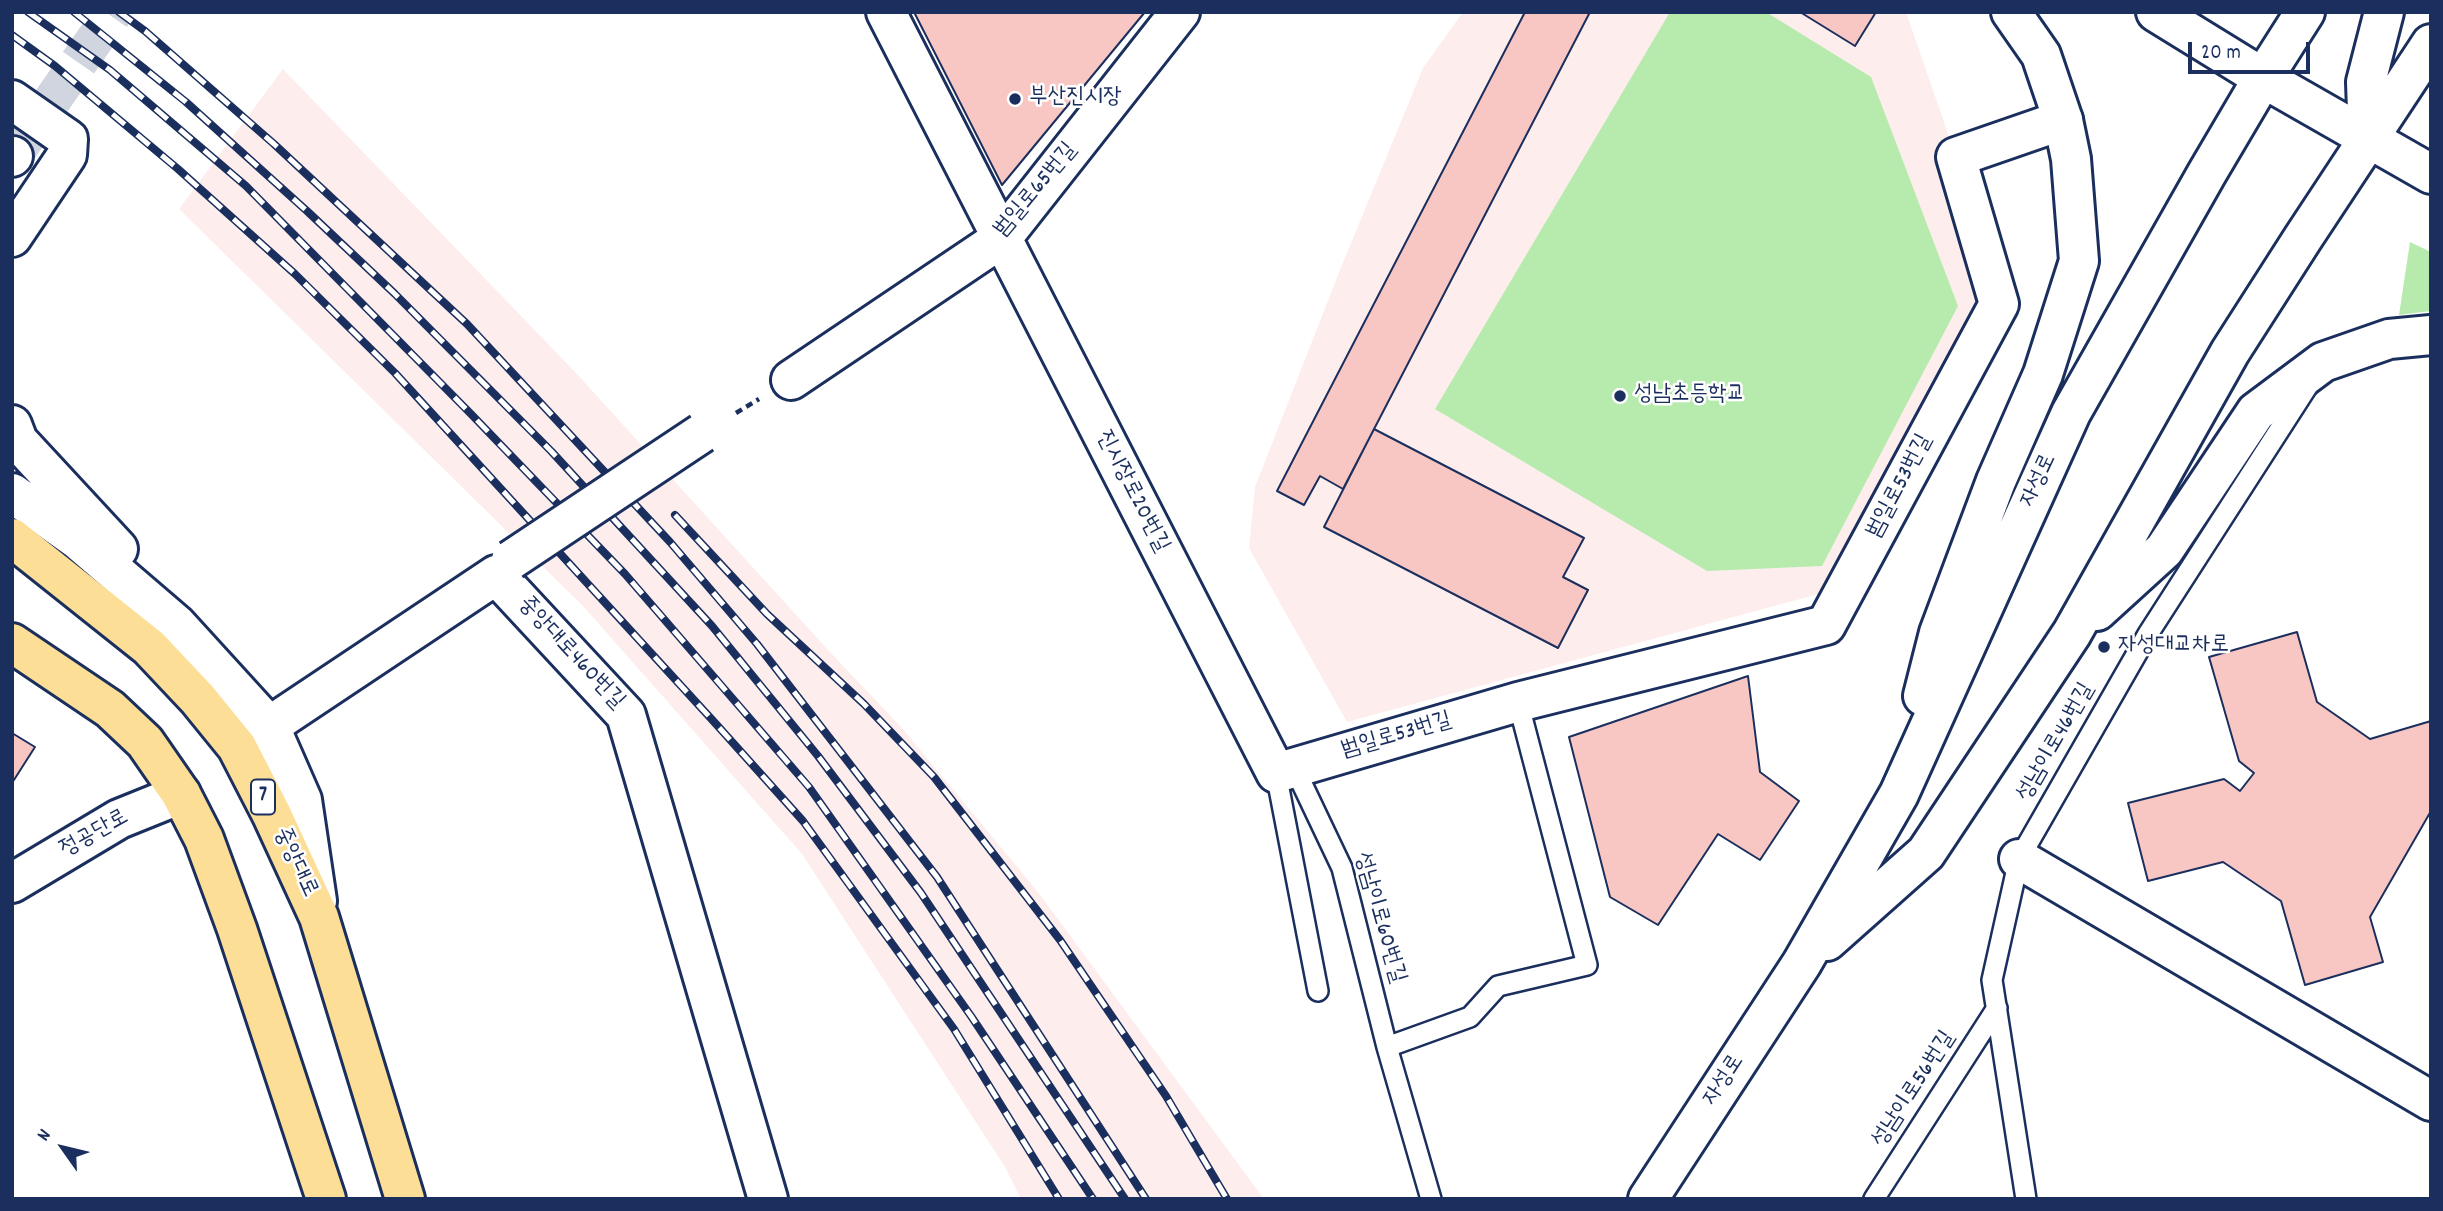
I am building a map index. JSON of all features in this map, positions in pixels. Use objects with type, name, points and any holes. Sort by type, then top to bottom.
[{"type":"main road","name":"진시장로20번길","points":[[886,12],[1002,239],[1285,770]]},
{"type":"main road","name":"범일로65번길","points":[[791,380],[1002,239],[1180,12]]},
{"type":"main road","points":[[1899,794],[1939,633],[1996,481],[2043,374],[2079,261],[2071,159],[2063,120],[2041,55],[2011,12]]},
{"type":"main road","points":[[2156,12],[2263,78],[2431,174]]},
{"type":"main road","name":"자성로","points":[[1648,1199],[1802,963],[1899,794],[2071,413],[2263,78],[2305,12]]},
{"type":"main road","points":[[2368,139],[2366,82],[2384,12]]},
{"type":"main road","name":"자성로","points":[[1802,963],[1926,853],[2072,633],[2230,352],[2431,44]]},
{"type":"main road","points":[[12,100],[68,139],[68,155],[12,237]]},
{"type":"main road","name":"범일로53번길","points":[[1285,770],[1518,702],[1826,625],[1999,304],[1956,157],[2063,120]]},
{"type":"main road","points":[[2072,633],[2164,550],[2256,412],[2323,362],[2389,339],[2431,335]]},
{"type":"main road","points":[[12,425],[18,441],[126,557],[177,625],[270,727],[302,800],[319,917]]},
{"type":"main road","points":[[511,560],[702,433]]},
{"type":"main road","points":[[12,493],[78,540],[177,625]]},
{"type":"main road","name":"중앙대로","points":[[12,538],[149,647],[198,699],[237,747],[319,917],[405,1199]]},
{"type":"main road","name":"중앙대로460번길","points":[[237,747],[496,575],[626,715],[768,1199]]},
{"type":"main road","points":[[12,643],[110,709],[145,742],[181,794],[204,839],[237,929],[326,1199]]},
{"type":"main road","name":"정공단로","points":[[12,883],[119,819],[181,794]]},
{"type":"main road","points":[[2018,859],[2431,1101]]},
{"type":"lane","name":"성남이로46번길","points":[[2026,1199],[1992,980],[2018,859],[2148,634],[2323,362]]},
{"type":"lane","points":[[1387,1047],[1471,1017],[1498,986],[1587,965],[1518,702]]},
{"type":"lane","name":"진시장로20번길","points":[[1285,770],[1318,991]]},
{"type":"lane","name":"성남이로60번길","points":[[1285,770],[1342,868],[1387,1047],[1431,1199]]},
{"type":"lane","name":"성남이로56번길","points":[[1874,1199],[1997,1008]]},
{"type":"path","points":[[702,433],[791,380]]},
{"type":"shaded area","name":"성남초등학교","points":[[1463,12],[1906,12],[1956,157],[1999,304],[1848,586],[1347,722],[1249,548],[1255,487],[1423,68]]},
{"type":"shaded area","points":[[283,69],[576,373],[902,728],[1038,892],[1264,1199],[1021,1199],[1005,1167],[802,854],[583,606],[179,209]]},
{"type":"green space","points":[[1670,12],[1766,12],[1871,77],[1958,306],[1822,566],[1707,571],[1435,409]]},
{"type":"green space","points":[[2410,242],[2431,252],[2431,311],[2399,315]]},
{"type":"building","name":"부산진시장","points":[[914,12],[1145,12],[1002,185]]},
{"type":"building","points":[[1525,12],[1590,12],[1343,489],[1320,476],[1304,505],[1277,491]]},
{"type":"building","points":[[1800,12],[1876,12],[1855,46]]},
{"type":"building","points":[[1374,429],[1584,538],[1563,577],[1588,590],[1558,648],[1324,527]]},
{"type":"building","points":[[2297,632],[2317,702],[2370,739],[2431,721],[2431,811],[2370,917],[2383,962],[2305,985],[2281,901],[2223,862],[2148,881],[2128,803],[2224,779],[2240,791],[2254,773],[2239,761],[2209,657]]},
{"type":"building","points":[[1748,676],[1760,772],[1799,801],[1760,860],[1718,834],[1658,925],[1610,897],[1569,737]]},
{"type":"building","points":[[12,733],[35,747],[12,783]]},
{"type":"tunnel","points":[[13,156],[114,12]]},
{"type":"railway","points":[[28,12],[110,70],[246,186],[625,574],[809,787],[971,1016],[1093,1199]]},
{"type":"railway","points":[[74,12],[186,102],[395,294],[551,451],[712,626],[818,756],[921,893],[1125,1199]]},
{"type":"railway","points":[[119,12],[145,31],[274,144],[467,324],[670,542],[757,644],[937,877],[1146,1199]]},
{"type":"railway","points":[[12,35],[55,66],[178,169],[295,274],[395,373],[716,724],[803,821],[954,1029],[1059,1199]]},
{"type":"railway","points":[[675,515],[767,614],[864,704],[934,777],[1060,940],[1166,1096],[1227,1199]]},
{"type":"place","name":"부산진시장","points":[[1015,99]]},
{"type":"place","name":"성남초등학교","points":[[1620,396]]},
{"type":"place","name":"자성대교차로","points":[[2104,647]]}]
